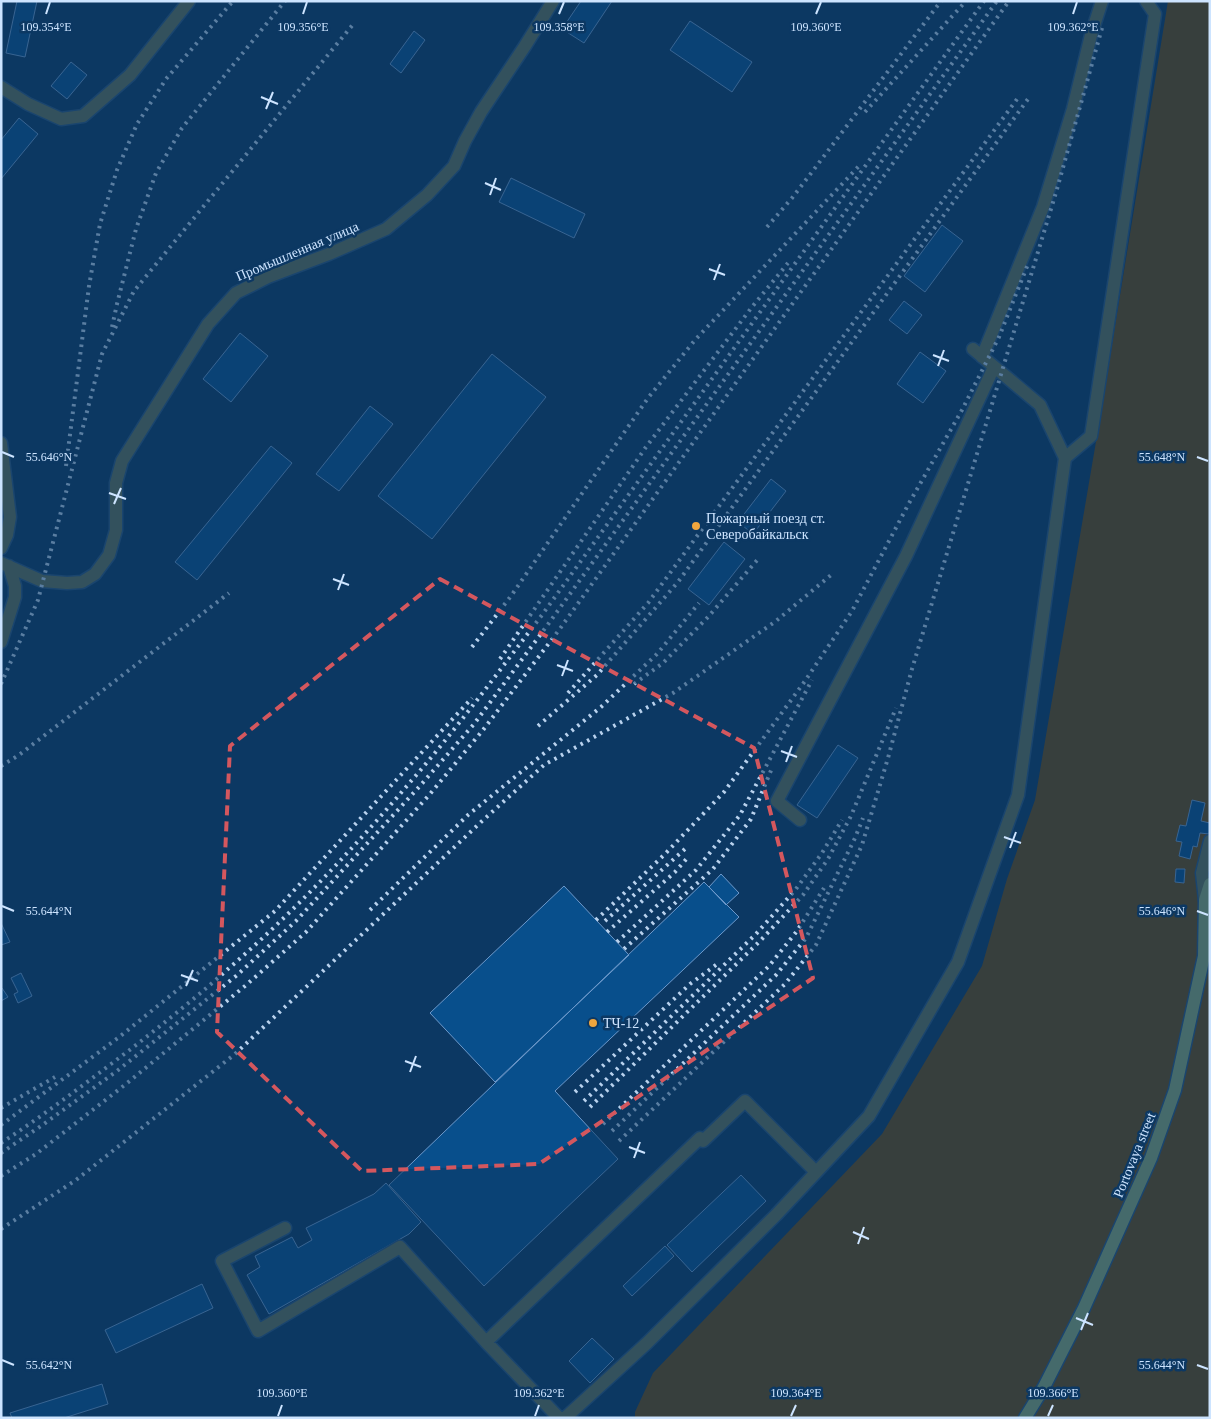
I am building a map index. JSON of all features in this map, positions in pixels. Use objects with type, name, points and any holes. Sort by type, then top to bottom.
[{"type":"main road","name":"Portovaya street","points":[[1025,1418],[1044,1387],[1084,1308],[1151,1158],[1175,1090],[1204,956],[1205,900],[1210,884]]},
{"type":"street","points":[[1,88],[28,104],[60,119],[84,116],[130,75],[190,1]]},
{"type":"street","name":"Промышленная улица","points":[[5,564],[42,581],[82,582],[95,574],[109,555],[116,530],[116,483],[122,461],[208,324],[236,293],[268,277],[329,254],[386,229],[427,195],[454,166],[481,112],[553,1]]},
{"type":"street","points":[[565,1418],[647,1343],[776,1215],[869,1116],[958,962],[1018,795],[1065,458],[1040,405],[977,353],[1043,207],[1073,109],[1091,35],[1102,1]]},
{"type":"street","points":[[1146,1],[1155,14]]},
{"type":"street","points":[[1065,458],[1092,436],[1157,1]]},
{"type":"street","points":[[800,820],[777,801],[906,556],[994,367]]},
{"type":"street","points":[[1,443],[10,516],[7,535],[1,548]]},
{"type":"street","points":[[1,642],[14,597],[15,586],[5,564]]},
{"type":"street","points":[[1205,900],[1202,873],[1210,841]]},
{"type":"street","points":[[486,1342],[700,1138],[703,1141],[745,1101],[816,1172]]},
{"type":"street","points":[[285,1228],[222,1261],[258,1331],[400,1247],[486,1342],[559,1418]]},
{"type":"highlighted area","points":[[440,579],[754,748],[813,978],[539,1164],[362,1171],[217,1032],[230,746]]},
{"type":"shaded area","points":[[1168,1],[1210,1],[1210,1418],[635,1418],[635,1412],[653,1373],[882,1134],[982,966],[1007,879],[1035,800]]},
{"type":"building","points":[[17,1],[37,1],[25,57],[6,53]]},
{"type":"building","points":[[581,1],[612,1],[584,43],[562,29]]},
{"type":"building","points":[[690,21],[752,62],[732,92],[670,50]]},
{"type":"building","points":[[414,31],[425,40],[401,73],[390,64]]},
{"type":"building","points":[[71,62],[87,75],[67,99],[51,86]]},
{"type":"building","points":[[19,118],[38,134],[1,179],[1,140]]},
{"type":"building","points":[[511,178],[585,214],[574,238],[499,202]]},
{"type":"building","points":[[942,225],[963,241],[925,292],[904,276]]},
{"type":"building","points":[[904,301],[922,315],[907,334],[889,320]]},
{"type":"building","points":[[240,333],[268,356],[231,402],[203,379]]},
{"type":"building","points":[[920,352],[946,371],[923,403],[897,384]]},
{"type":"building","points":[[492,354],[546,397],[432,539],[378,496]]},
{"type":"building","points":[[370,406],[393,424],[339,491],[316,474]]},
{"type":"building","points":[[271,446],[292,463],[197,580],[175,562]]},
{"type":"building","points":[[771,479],[786,491],[753,534],[738,522]]},
{"type":"building","points":[[724,542],[745,559],[709,605],[688,589]]},
{"type":"building","points":[[838,745],[858,758],[817,818],[797,805]]},
{"type":"building","points":[[1192,800],[1205,803],[1201,821],[1210,823],[1210,830],[1209,834],[1200,833],[1197,847],[1193,846],[1190,859],[1179,856],[1182,842],[1176,841],[1180,825],[1186,826]]},
{"type":"building","points":[[1176,869],[1185,869],[1184,883],[1175,882]]},
{"type":"building","points":[[721,874],[739,893],[726,905],[709,887]]},
{"type":"building","name":"ТЧ-12","points":[[704,882],[739,917],[555,1091],[618,1159],[484,1286],[389,1185]]},
{"type":"building","points":[[564,886],[629,955],[495,1082],[430,1013]]},
{"type":"building","points":[[1,923],[10,942],[1,945]]},
{"type":"building","points":[[21,973],[32,996],[18,1003],[14,994],[18,992],[11,978]]},
{"type":"building","points":[[1,988],[8,997],[1,1001]]},
{"type":"building","points":[[741,1175],[766,1201],[692,1272],[667,1245]]},
{"type":"building","points":[[386,1183],[421,1222],[409,1234],[269,1314],[247,1275],[260,1267],[255,1256],[292,1237],[298,1248],[312,1240],[306,1228],[374,1194]]},
{"type":"building","points":[[665,1246],[674,1256],[632,1296],[623,1286]]},
{"type":"building","points":[[202,1284],[213,1308],[116,1353],[105,1330]]},
{"type":"building","points":[[592,1338],[614,1359],[590,1383],[569,1361]]},
{"type":"building","points":[[102,1384],[108,1404],[64,1418],[12,1418],[10,1413]]},
{"type":"railway","points":[[66,466],[89,286],[100,224],[117,170],[137,124],[166,79],[233,1]]},
{"type":"railway","points":[[112,327],[136,229],[156,173],[182,128],[285,1]]},
{"type":"railway","points":[[767,227],[792,198],[941,1]]},
{"type":"railway","points":[[865,112],[966,1]]},
{"type":"railway","points":[[1,1143],[51,1109],[131,1049],[180,1010],[253,947],[323,878],[412,780],[462,719],[542,615],[984,1]]},
{"type":"railway","points":[[1,1153],[117,1071],[236,976],[296,921],[474,724],[549,623],[997,1]]},
{"type":"railway","points":[[1,1176],[36,1154],[126,1084],[245,986],[306,932],[430,794],[483,730],[559,630],[1009,1]]},
{"type":"railway","points":[[1,684],[38,600],[102,354],[134,291],[355,22]]},
{"type":"railway","points":[[619,1141],[785,984],[816,945],[862,845],[912,669],[1057,189],[1102,28]]},
{"type":"railway","points":[[568,693],[648,603],[1020,95]]},
{"type":"railway","points":[[538,726],[597,675],[678,582],[1028,99]]},
{"type":"railway","points":[[472,647],[511,596],[648,398],[695,340],[859,166]]},
{"type":"railway","points":[[500,659],[646,447],[752,307],[788,263]]},
{"type":"railway","points":[[596,920],[665,854],[724,792],[805,681],[852,611],[908,505],[962,410],[999,337],[1028,264]]},
{"type":"railway","points":[[634,684],[663,663],[708,617],[759,558]]},
{"type":"railway","points":[[1,1229],[76,1180],[235,1054],[544,765],[673,693],[776,621],[831,575]]},
{"type":"railway","points":[[1,766],[19,755],[229,593]]},
{"type":"railway","points":[[370,910],[468,815],[601,707],[657,654],[699,603]]},
{"type":"railway","points":[[617,942],[696,870],[740,815],[812,680]]},
{"type":"railway","points":[[1,1125],[118,1038],[275,911],[472,698]]},
{"type":"railway","points":[[590,1107],[761,940],[803,895],[828,859],[851,816],[896,708]]},
{"type":"railway","points":[[624,949],[713,869],[751,819],[772,768]]},
{"type":"railway","points":[[612,1131],[776,975],[806,938],[863,818]]},
{"type":"railway","points":[[584,1101],[756,934],[796,889],[822,853],[842,820]]},
{"type":"railway","points":[[605,921],[685,849]]},
{"type":"railway","points":[[607,932],[675,872],[689,856]]},
{"type":"railway","points":[[603,1124],[769,966],[797,931],[824,888]]},
{"type":"railway","points":[[575,1092],[690,984],[720,962]]},
{"type":"railway","points":[[1,1108],[55,1077]]},
{"type":"place","name":"Пожарный поезд ст. Северобайкальск","points":[[696,526]]},
{"type":"place","name":"ТЧ-12","points":[[593,1023]]}]
